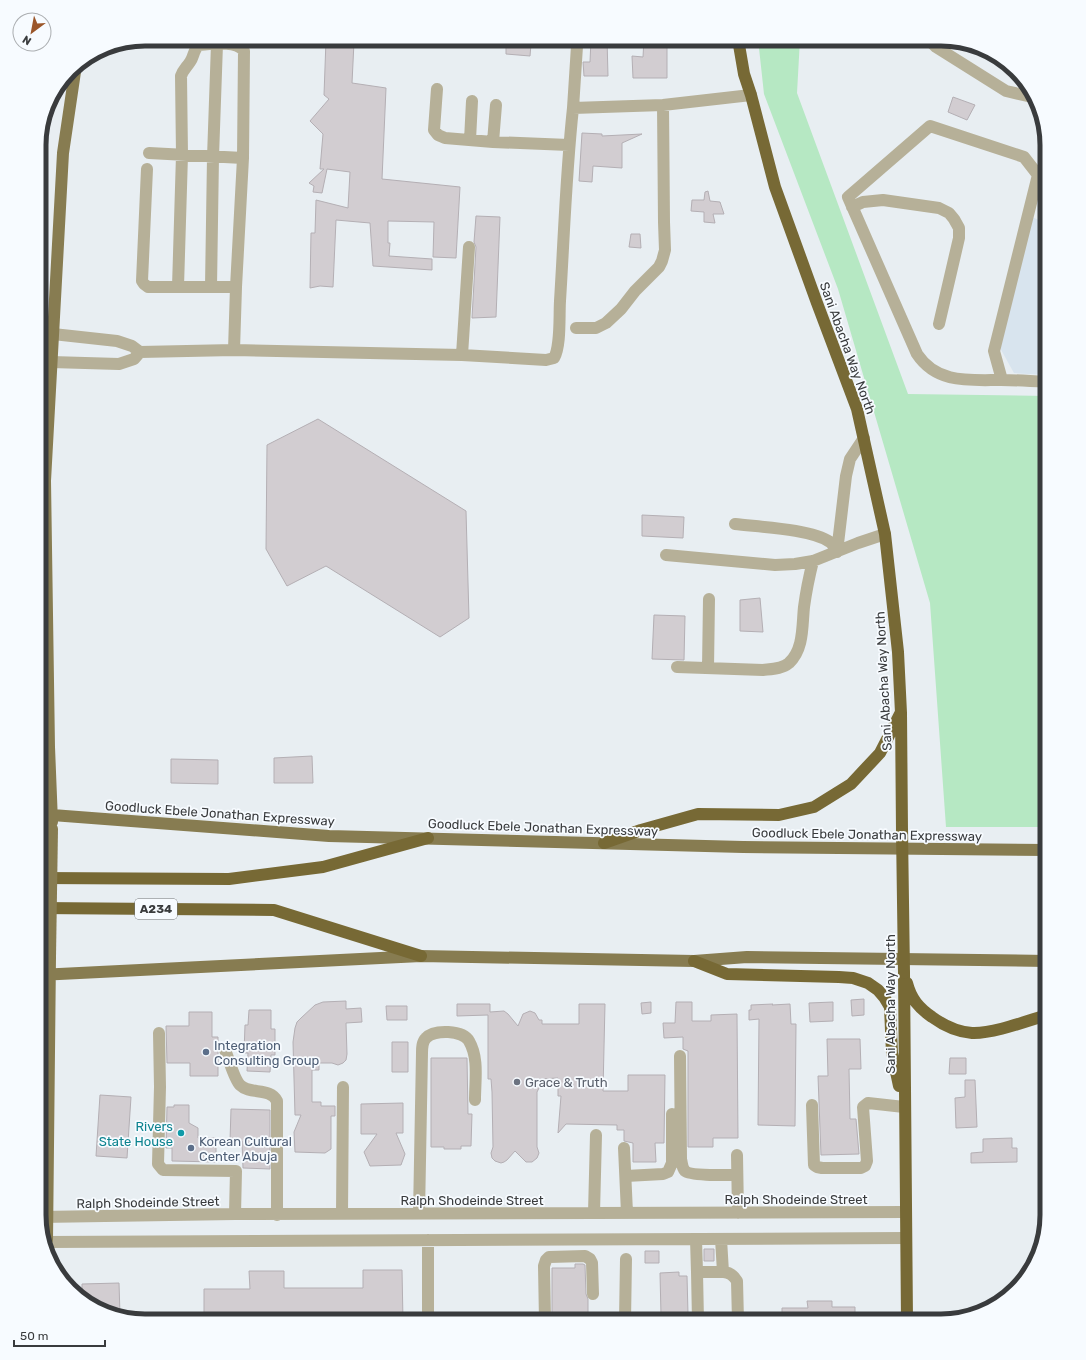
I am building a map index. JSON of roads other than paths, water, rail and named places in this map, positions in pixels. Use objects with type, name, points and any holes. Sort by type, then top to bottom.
[{"type":"highway","name":"Sani Abacha Way North","points":[[739,46],[744,74],[751,94],[775,187],[857,409],[885,534],[898,652],[901,713],[907,1314]]},
{"type":"highway","points":[[604,843],[641,830],[698,814],[779,815],[814,806],[851,784],[880,753],[901,713]]},
{"type":"highway","points":[[46,878],[229,879],[323,867],[428,838]]},
{"type":"highway","name":"A234","points":[[46,908],[274,910],[421,956]]},
{"type":"highway","points":[[694,961],[727,974],[853,978],[868,983],[878,990],[890,1007],[892,1053],[904,1107]]},
{"type":"highway","points":[[904,973],[909,993],[920,1008],[939,1023],[956,1030],[972,1033],[990,1031],[1040,1017]]},
{"type":"main road","points":[[46,461],[63,153],[74,76]]},
{"type":"main road","points":[[46,567],[48,739],[52,814],[50,957],[46,970]]},
{"type":"main road","name":"Goodluck Ebele Jonathan Expressway","points":[[46,814],[329,836],[743,847],[1040,850]]},
{"type":"main road","points":[[46,976],[421,956],[694,961],[747,957],[1040,960]]},
{"type":"street","points":[[178,287],[182,155],[181,76],[184,69],[191,62],[194,51],[198,46]]},
{"type":"street","points":[[211,286],[217,46]]},
{"type":"street","points":[[234,350],[243,158],[244,52],[239,46]]},
{"type":"street","points":[[53,334],[117,341],[132,346],[140,352],[234,350],[462,355],[546,360],[554,358],[558,352],[569,145],[577,46]]},
{"type":"street","points":[[935,46],[1006,91],[1027,96]]},
{"type":"street","points":[[437,89],[434,130],[438,135],[444,138],[493,142],[569,145]]},
{"type":"street","points":[[573,108],[663,105],[751,94]]},
{"type":"street","points":[[470,140],[472,100]]},
{"type":"street","points":[[493,142],[496,105]]},
{"type":"street","points":[[576,328],[596,328],[606,323],[621,309],[662,261],[665,250],[663,105]]},
{"type":"street","points":[[1002,380],[994,351],[1038,175],[1024,157],[930,126],[848,197],[852,207],[917,354],[922,362],[940,374],[953,378],[971,381],[1002,380],[1040,382]]},
{"type":"street","points":[[149,153],[243,158]]},
{"type":"street","points":[[147,169],[142,281],[144,284],[148,286],[178,287],[236,287]]},
{"type":"street","points":[[852,207],[863,202],[883,200],[939,208],[949,213],[954,219],[960,228],[959,238],[939,324]]},
{"type":"street","points":[[462,355],[469,247]]},
{"type":"street","points":[[51,362],[119,364],[134,359],[140,352]]},
{"type":"street","points":[[837,552],[846,476],[850,459],[864,438]]},
{"type":"street","points":[[735,524],[782,529],[821,538],[831,543],[837,552]]},
{"type":"street","points":[[666,555],[775,565],[795,564],[813,561],[885,534]]},
{"type":"street","points":[[676,667],[775,669],[789,664],[799,649],[802,636],[808,583],[813,561]]},
{"type":"street","points":[[708,668],[709,599]]},
{"type":"street","points":[[419,1214],[422,1046],[424,1039],[428,1036],[454,1032],[463,1035],[468,1040],[475,1057],[475,1100]]},
{"type":"street","points":[[159,1034],[160,1087],[158,1164],[163,1170],[236,1171],[235,1214]]},
{"type":"street","points":[[225,1050],[236,1079],[240,1085],[247,1089],[270,1094],[275,1097],[277,1101],[277,1215]]},
{"type":"street","points":[[680,1056],[681,1159],[684,1170],[692,1174],[737,1176]]},
{"type":"street","points":[[626,1176],[663,1174],[668,1172],[670,1169],[672,1163],[673,1068]]},
{"type":"street","points":[[342,1214],[343,1087]]},
{"type":"street","points":[[812,1105],[814,1165],[822,1168],[861,1168],[865,1166],[867,1161],[864,1107],[868,1103],[904,1107]]},
{"type":"street","points":[[594,1213],[596,1135]]},
{"type":"street","points":[[624,1148],[627,1213]]},
{"type":"street","points":[[736,1155],[738,1213]]},
{"type":"street","name":"Ralph Shodeinde Street","points":[[46,1217],[235,1214],[905,1212]]},
{"type":"street","points":[[49,1241],[906,1238]]},
{"type":"street","points":[[696,1239],[698,1314]]},
{"type":"street","points":[[721,1239],[723,1272]]},
{"type":"street","points":[[428,1240],[428,1314]]},
{"type":"street","points":[[545,1314],[544,1266],[548,1257],[585,1256],[590,1259],[592,1263],[593,1294]]},
{"type":"street","points":[[624,1314],[626,1259]]},
{"type":"street","points":[[697,1272],[726,1272],[734,1276],[737,1280],[738,1314]]},
{"type":"place","name":"Integration Consulting Group","points":[[206,1052]]},
{"type":"place","name":"Grace & Truth","points":[[517,1082]]},
{"type":"place","name":"Rivers State House","points":[[181,1133]]},
{"type":"place","name":"Korean Cultural Center Abuja","points":[[191,1148]]}]
